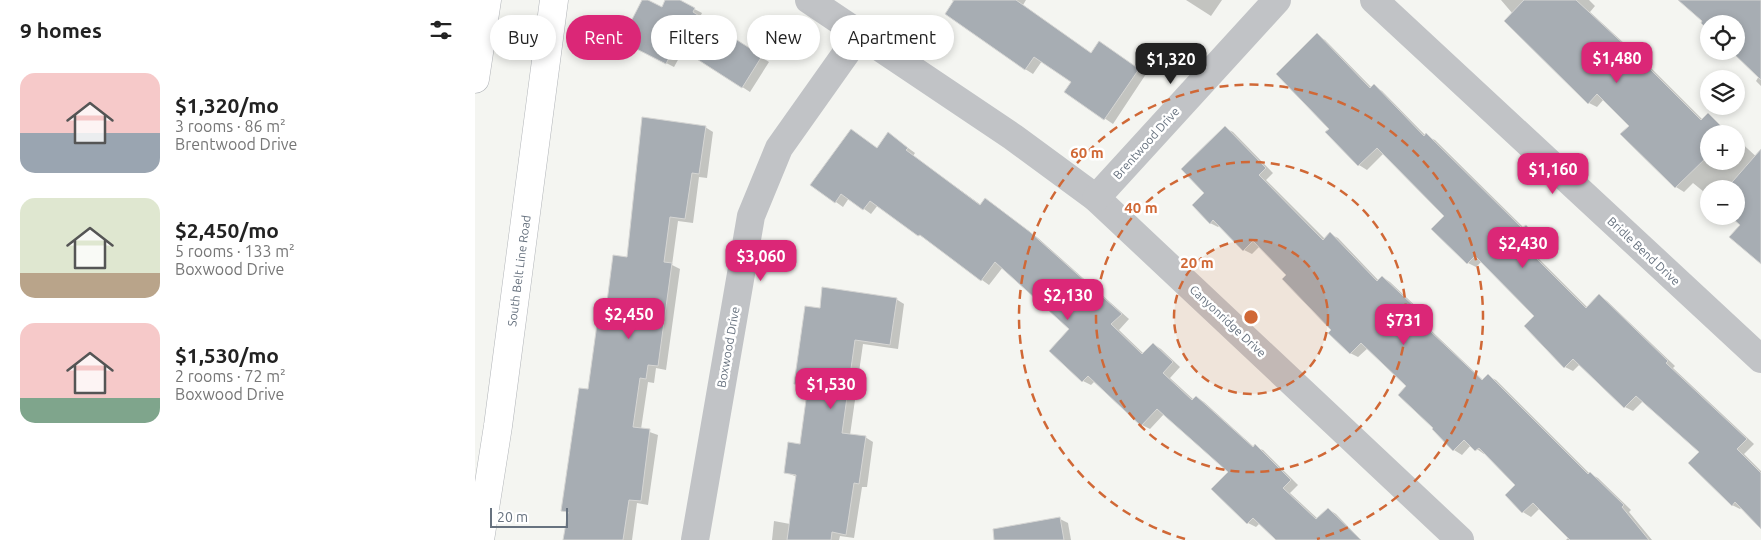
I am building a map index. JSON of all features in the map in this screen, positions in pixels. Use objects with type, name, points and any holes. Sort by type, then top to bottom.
[{"type":"main road","points":[[475,79],[487,0]]},
{"type":"main road","name":"South Belt Line Road","points":[[480,540],[498,426],[554,0]]},
{"type":"street","name":"Canyonridge Drive","points":[[809,0],[830,15]]},
{"type":"street","name":"Brentwood Drive","points":[[1096,198],[1277,0]]},
{"type":"street","name":"Bridle Bend Drive","points":[[1374,0],[1761,359]]},
{"type":"street","name":"Boxwood Drive","points":[[695,540],[751,216],[779,148],[841,60]]},
{"type":"street","name":"Canyonridge Drive","points":[[897,60],[1013,137],[1096,198],[1460,540]]},
{"type":"building","points":[[642,0],[648,0],[662,7],[665,0],[680,0],[695,8],[693,12],[698,15],[651,15],[651,56],[641,51],[641,15],[634,15]]},
{"type":"building","points":[[954,0],[1016,0],[1091,53],[1099,41],[1139,69],[1104,120],[1064,92],[1071,82],[1034,57],[1025,70],[954,20],[954,15],[945,14]]},
{"type":"building","points":[[1524,0],[1576,0],[1641,60],[1701,120],[1706,115],[1710,115],[1720,125],[1700,125],[1700,164],[1675,188],[1620,134],[1629,126],[1597,94],[1588,104],[1504,21]]},
{"type":"building","points":[[1678,0],[1761,0],[1761,80],[1740,60],[1745,60],[1745,15],[1700,15],[1700,19]]},
{"type":"building","points":[[1317,33],[1370,88],[1374,84],[1424,136],[1426,133],[1522,228],[1526,225],[1543,243],[1532,254],[1586,308],[1599,294],[1668,361],[1666,363],[1747,439],[1737,449],[1761,473],[1761,529],[1735,502],[1732,506],[1688,463],[1699,452],[1636,396],[1624,408],[1573,359],[1564,368],[1524,326],[1534,316],[1475,256],[1467,264],[1431,229],[1444,216],[1377,148],[1358,166],[1325,132],[1329,129],[1276,74]]},
{"type":"building","points":[[737,40],[747,46],[747,60],[760,60],[742,88],[698,60],[737,60]]},
{"type":"building","points":[[658,60],[668,60],[666,64]]},
{"type":"building","points":[[642,117],[706,126],[699,174],[692,173],[685,219],[670,217],[664,262],[672,263],[658,366],[648,365],[646,379],[640,378],[633,427],[650,429],[641,501],[629,500],[623,540],[563,540],[568,512],[561,511],[579,388],[588,389],[597,324],[604,325],[613,255],[627,257]]},
{"type":"building","points":[[1225,126],[1266,168],[1259,175],[1323,240],[1330,232],[1377,281],[1382,276],[1416,308],[1411,313],[1482,380],[1488,374],[1588,474],[1590,472],[1624,505],[1622,507],[1649,540],[1570,540],[1533,503],[1522,513],[1505,495],[1515,485],[1479,448],[1475,451],[1464,440],[1453,451],[1433,428],[1398,395],[1406,386],[1361,343],[1350,354],[1328,333],[1331,330],[1282,279],[1286,275],[1253,241],[1243,251],[1213,220],[1210,224],[1192,205],[1204,193],[1181,169]]},
{"type":"building","points":[[851,129],[877,148],[888,132],[908,148],[906,150],[980,205],[985,198],[1030,232],[1122,314],[1111,324],[1142,354],[1153,343],[1173,362],[1163,373],[1192,400],[1196,396],[1253,447],[1255,444],[1291,480],[1283,488],[1316,519],[1328,508],[1361,540],[1276,540],[1253,518],[1247,524],[1211,489],[1228,472],[1157,409],[1141,426],[1088,376],[1082,382],[1049,351],[1069,329],[995,262],[981,281],[920,235],[918,236],[870,201],[863,210],[841,194],[835,203],[810,185]]},
{"type":"building","points":[[1761,149],[1761,264],[1729,237],[1740,225],[1745,225],[1745,180],[1734,180],[1743,170],[1745,170],[1745,167]]},
{"type":"building","points":[[822,287],[897,298],[890,345],[855,340],[842,433],[866,436],[859,484],[854,483],[846,535],[832,532],[831,540],[787,540],[796,475],[784,473],[788,442],[800,444],[808,385],[794,384],[805,306],[820,308]]},
{"type":"building","points":[[1060,517],[1064,540],[994,540],[993,529]]}]
